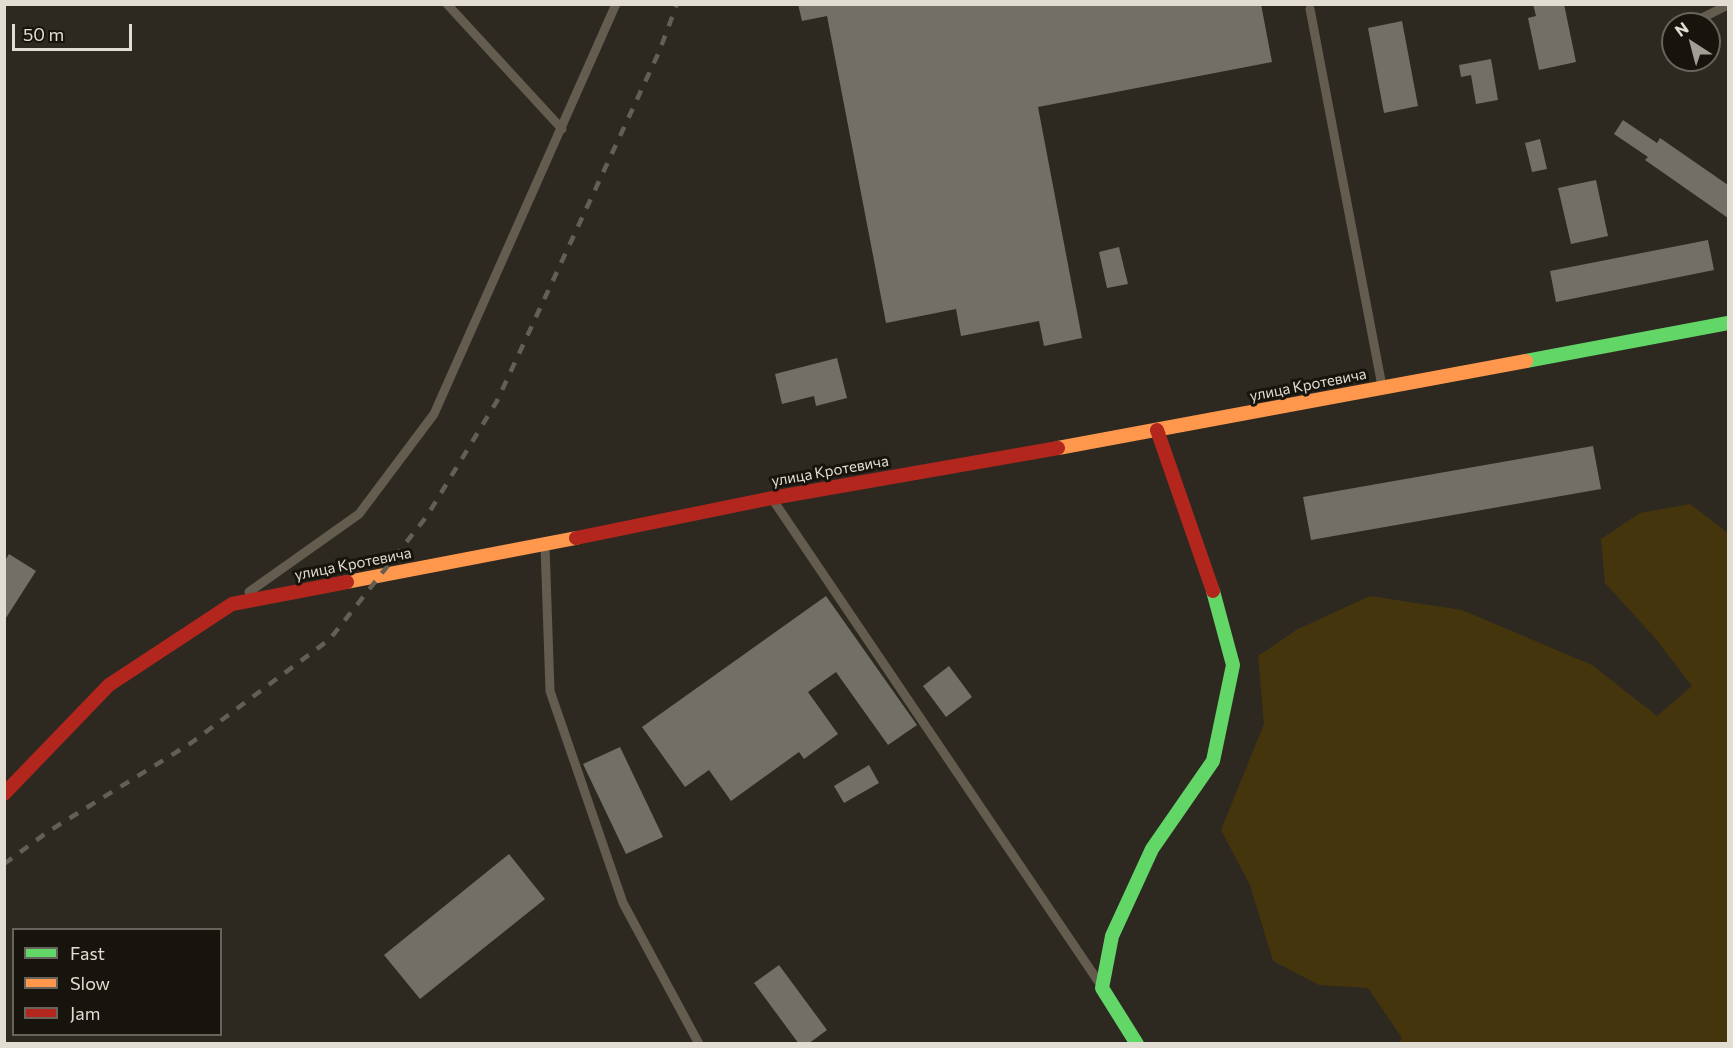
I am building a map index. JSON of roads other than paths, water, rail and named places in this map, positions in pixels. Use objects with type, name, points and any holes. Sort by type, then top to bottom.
[{"type":"street","name":"улица Кротевича","points":[[4,794],[109,685],[232,603],[545,544],[772,498],[1157,430],[1728,323]]},
{"type":"street","points":[[1137,1044],[1102,988],[1112,936],[1152,849],[1213,760],[1233,665],[1208,574],[1157,430]]},
{"type":"lane","points":[[447,4],[562,129]]},
{"type":"lane","points":[[232,603],[359,514],[434,414],[616,4]]},
{"type":"lane","points":[[1714,12],[1728,5]]},
{"type":"lane","points":[[1310,9],[1382,388]]},
{"type":"lane","points":[[772,498],[1102,988]]},
{"type":"lane","points":[[545,544],[550,691],[623,903],[699,1044]]},
{"type":"railway","points":[[4,864],[49,831],[191,743],[330,639],[427,516],[497,401],[659,52],[677,4]]}]
